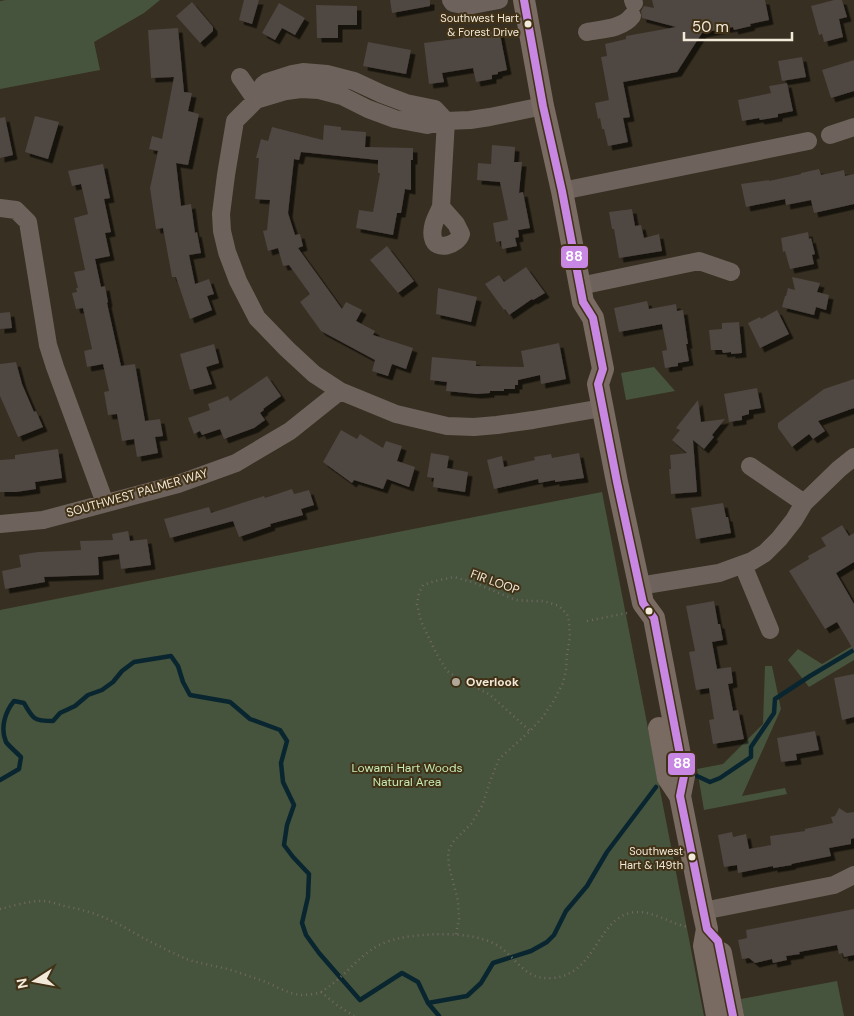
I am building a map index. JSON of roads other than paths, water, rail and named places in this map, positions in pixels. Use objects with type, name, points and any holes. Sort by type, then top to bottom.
[{"type":"main road","points":[[524,0],[543,106],[562,192],[581,294],[593,318],[603,369],[598,384],[641,600],[654,618],[684,776],[680,796],[705,920],[704,946],[717,1016]]},
{"type":"main road","points":[[705,920],[718,941],[733,1016]]},
{"type":"street","points":[[451,0],[453,3],[467,6],[499,0]]},
{"type":"street","points":[[587,32],[614,27],[629,20],[633,6]]},
{"type":"street","points":[[240,77],[256,100]]},
{"type":"street","points":[[543,106],[490,117],[446,121],[427,125],[395,119],[368,109],[342,96],[319,90],[301,89],[256,100],[235,121],[226,175],[222,231],[227,252],[238,281],[257,318],[314,374],[340,391],[396,414],[447,426],[474,427],[497,425],[602,408]]},
{"type":"street","points":[[441,207],[446,121]]},
{"type":"street","points":[[830,135],[854,127]]},
{"type":"street","points":[[562,192],[808,141]]},
{"type":"street","points":[[0,208],[16,210],[28,222],[48,345],[106,503]]},
{"type":"street","points":[[581,294],[699,261],[731,272]]},
{"type":"street","name":"SOUTHWEST PALMER WAY","points":[[0,524],[43,520],[178,484],[236,463],[290,431],[340,391]]},
{"type":"street","points":[[641,600],[743,565],[765,553],[779,539],[804,504],[839,468],[854,457]]},
{"type":"street","points":[[750,466],[804,504]]},
{"type":"street","points":[[743,565],[770,630]]},
{"type":"street","points":[[705,920],[834,885],[854,875]]},
{"type":"waterway","points":[[697,776],[710,782],[720,778],[751,757],[751,747],[774,713],[775,699],[854,650]]},
{"type":"waterway","points":[[0,780],[19,769],[21,757],[6,742],[3,731],[6,715],[14,701],[24,703],[30,713],[38,720],[53,721],[60,713],[75,706],[88,695],[102,690],[113,682],[122,671],[134,662],[171,656],[178,666],[190,695],[230,702],[250,719],[280,730],[287,741],[281,763],[283,782],[294,805],[287,825],[284,845],[309,874],[308,897],[302,923],[306,935],[319,953],[360,1000],[402,973],[418,982],[428,1003],[439,1016]]},
{"type":"waterway","points":[[428,1003],[467,996],[481,983],[493,963],[531,951],[547,942],[554,935],[566,911],[587,886],[607,852],[656,787]]},
{"type":"place","name":"Southwest Hart & Forest Drive","points":[[528,24]]},
{"type":"place","name":"Overlook","points":[[456,682]]},
{"type":"place","name":"Southwest Hart & 149th","points":[[692,857]]},
{"type":"park label","name":"Lowami Hart Woods Natural Area","points":[[407,775]]}]
